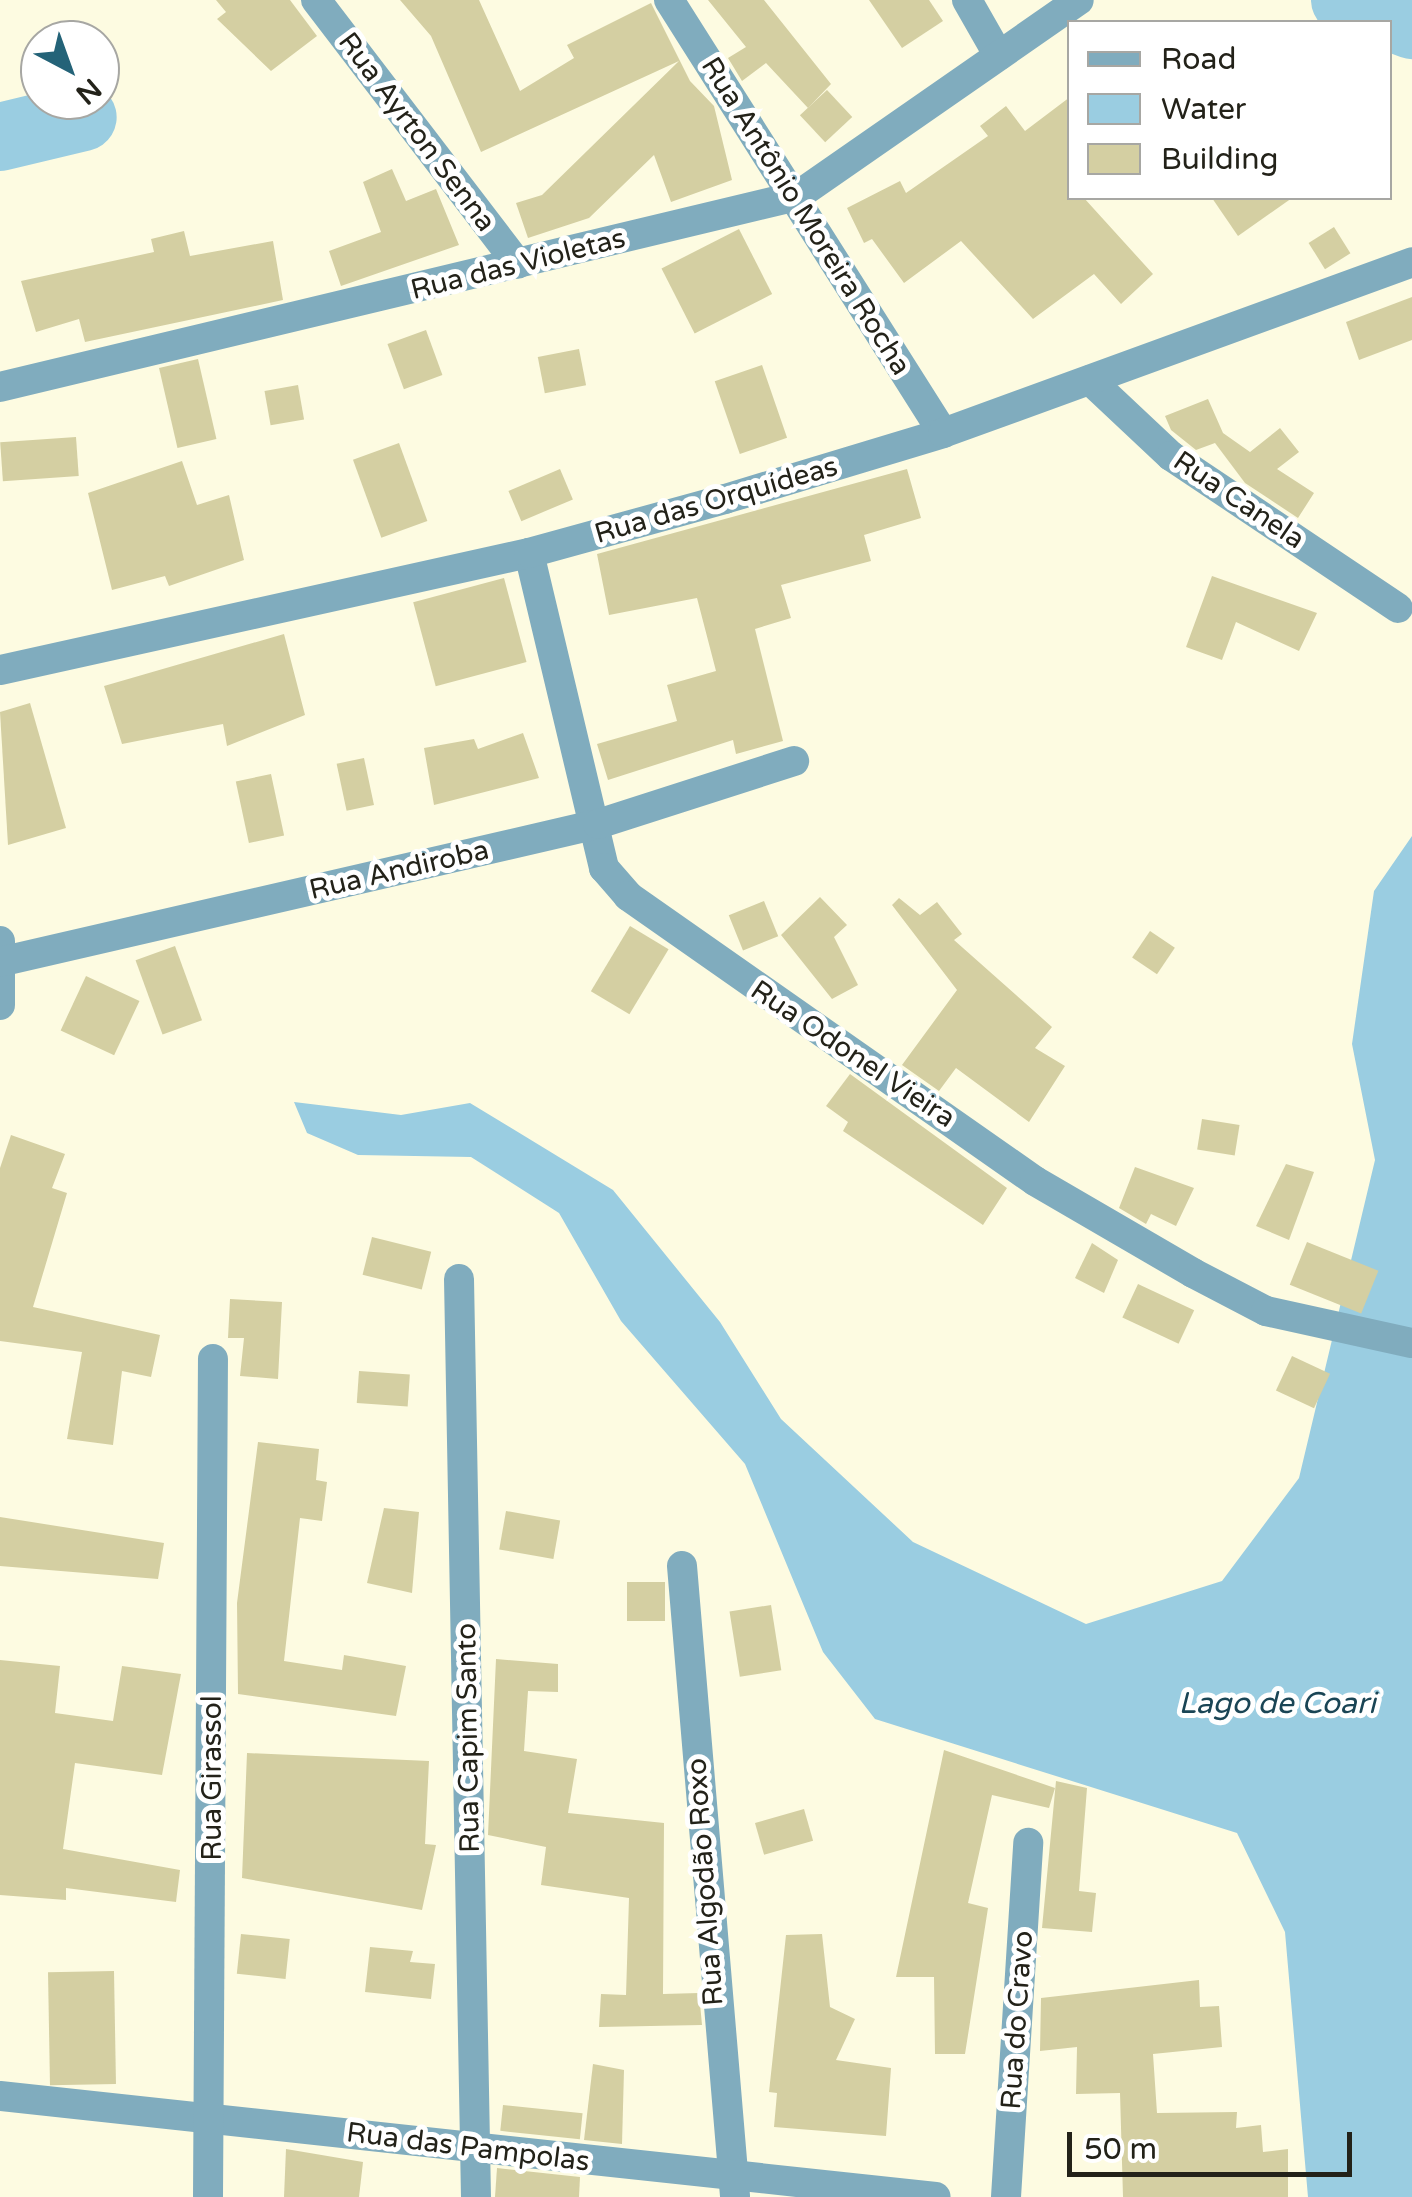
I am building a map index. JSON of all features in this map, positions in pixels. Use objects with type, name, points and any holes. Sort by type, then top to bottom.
[{"type":"street","name":"Rua Ayrton Senna","points":[[316,0],[518,264]]},
{"type":"street","name":"Rua Antônio Moreira Rocha","points":[[669,0],[797,196],[943,432]]},
{"type":"street","points":[[967,0],[998,56]]},
{"type":"street","name":"Rua das Violetas","points":[[0,388],[797,196],[1079,0]]},
{"type":"street","name":"Rua das Orquídeas","points":[[0,670],[529,553],[943,432],[1412,262]]},
{"type":"street","name":"Rua Canela","points":[[1090,380],[1171,456],[1398,608]]},
{"type":"street","name":"Rua Odonel Vieira","points":[[529,553],[598,824],[604,868],[678,938],[1035,1181],[1266,1310],[1412,1343]]},
{"type":"street","name":"Rua Andiroba","points":[[2,955],[598,824],[794,761]]},
{"type":"street","points":[[0,1005],[2,955]]},
{"type":"street","name":"Rua Capim Santo","points":[[459,1279],[476,2197]]},
{"type":"street","name":"Rua Girassol","points":[[208,2197],[213,1359]]},
{"type":"street","name":"Rua Algodão Roxo","points":[[682,1566],[714,2015],[735,2187]]},
{"type":"street","name":"Rua do Cravo","points":[[1006,2197],[1028,1843]]},
{"type":"street","name":"Rua das Pampolas","points":[[0,2096],[211,2115],[735,2187],[936,2197]]},
{"type":"water","name":"Lago de Coari","points":[[1412,836],[1412,2197],[1308,2197],[1285,1932],[1237,1833],[875,1719],[823,1652],[745,1464],[621,1321],[559,1213],[471,1157],[358,1155],[307,1133],[294,1102],[401,1115],[470,1103],[613,1190],[720,1322],[781,1419],[913,1542],[1086,1624],[1222,1581],[1299,1478],[1375,1160],[1352,1044],[1374,891]]},
{"type":"building","points":[[216,0],[290,0],[317,36],[271,71],[217,19],[226,12]]},
{"type":"building","points":[[400,0],[479,0],[520,91],[574,58],[567,45],[651,3],[690,81],[714,106],[732,180],[671,202],[654,155],[589,218],[528,238],[516,203],[542,195],[679,61],[481,152],[431,36]]},
{"type":"building","points":[[708,0],[764,0],[831,84],[808,108],[766,63],[742,81],[728,58],[746,47]]},
{"type":"building","points":[[869,0],[929,0],[943,21],[902,48]]},
{"type":"building","points":[[827,90],[852,117],[825,142],[800,115]]},
{"type":"building","points":[[1067,99],[1067,200],[1086,200],[1153,274],[1121,304],[1094,274],[1033,319],[961,241],[904,283],[872,239],[864,243],[847,208],[900,181],[906,193],[988,136],[980,126],[1006,106],[1025,131]]},
{"type":"building","points":[[392,169],[406,201],[436,189],[459,245],[341,286],[329,251],[381,232],[363,182]]},
{"type":"building","points":[[1213,200],[1289,200],[1238,236]]},
{"type":"building","points":[[1334,227],[1350,253],[1325,269],[1309,243]]},
{"type":"building","points":[[739,229],[772,294],[695,334],[661,268]]},
{"type":"building","points":[[184,231],[190,256],[273,241],[283,300],[85,342],[79,319],[36,332],[21,281],[154,252],[151,239]]},
{"type":"building","points":[[1412,297],[1412,340],[1359,360],[1346,322]]},
{"type":"building","points":[[426,330],[442,375],[404,389],[387,344]]},
{"type":"building","points":[[579,349],[586,385],[545,393],[538,357]]},
{"type":"building","points":[[198,359],[216,439],[177,448],[159,368]]},
{"type":"building","points":[[762,365],[787,438],[740,454],[715,381]]},
{"type":"building","points":[[298,385],[304,419],[271,425],[265,391]]},
{"type":"building","points":[[1208,399],[1223,433],[1250,452],[1280,428],[1299,452],[1277,469],[1314,493],[1298,518],[1245,483],[1215,443],[1196,450],[1171,430],[1165,416]]},
{"type":"building","points":[[76,437],[79,476],[3,481],[0,442]]},
{"type":"building","points":[[399,443],[427,521],[381,538],[353,460]]},
{"type":"building","points":[[182,461],[197,505],[229,495],[244,560],[169,586],[165,576],[112,590],[88,493]]},
{"type":"building","points":[[560,469],[573,499],[521,521],[508,491]]},
{"type":"building","points":[[907,469],[921,518],[864,535],[871,561],[781,585],[791,618],[755,629],[783,741],[736,754],[733,740],[608,780],[597,744],[677,721],[667,685],[716,671],[697,598],[609,615],[597,554]]},
{"type":"building","points":[[1212,576],[1317,613],[1299,651],[1236,622],[1222,660],[1186,647]]},
{"type":"building","points":[[504,578],[527,662],[436,686],[413,602]]},
{"type":"building","points":[[284,634],[305,715],[227,746],[223,724],[122,744],[104,686]]},
{"type":"building","points":[[30,703],[66,828],[8,845],[0,712]]},
{"type":"building","points":[[523,733],[539,778],[434,805],[424,748],[474,739],[478,749]]},
{"type":"building","points":[[364,758],[374,805],[347,811],[337,764]]},
{"type":"building","points":[[271,774],[284,836],[249,843],[236,781]]},
{"type":"building","points":[[820,897],[847,925],[834,937],[858,985],[832,999],[781,935]]},
{"type":"building","points":[[899,898],[920,915],[937,902],[962,934],[954,940],[1052,1027],[1035,1048],[1065,1066],[1029,1122],[956,1068],[939,1091],[902,1065],[957,990],[892,905]]},
{"type":"building","points":[[764,901],[778,936],[743,950],[729,915]]},
{"type":"building","points":[[630,926],[669,949],[629,1014],[591,991]]},
{"type":"building","points":[[1150,931],[1175,948],[1157,974],[1132,958]]},
{"type":"building","points":[[175,946],[202,1020],[163,1035],[136,960]]},
{"type":"building","points":[[86,976],[139,1001],[114,1055],[61,1030]]},
{"type":"building","points":[[850,1074],[1007,1188],[983,1225],[843,1131],[848,1122],[826,1106]]},
{"type":"building","points":[[1202,1119],[1240,1125],[1235,1156],[1197,1150]]},
{"type":"building","points":[[11,1135],[65,1154],[52,1188],[67,1193],[33,1307],[160,1335],[151,1377],[122,1371],[113,1445],[67,1439],[82,1352],[0,1341],[0,1168]]},
{"type":"building","points":[[1286,1164],[1314,1172],[1289,1240],[1256,1226]]},
{"type":"building","points":[[1135,1167],[1194,1188],[1176,1226],[1151,1214],[1146,1224],[1119,1208]]},
{"type":"building","points":[[372,1237],[431,1252],[422,1290],[363,1275]]},
{"type":"building","points":[[1307,1242],[1378,1271],[1361,1313],[1290,1285]]},
{"type":"building","points":[[1092,1243],[1118,1260],[1104,1293],[1075,1278]]},
{"type":"building","points":[[1138,1284],[1194,1310],[1179,1344],[1122,1318]]},
{"type":"building","points":[[230,1299],[282,1302],[278,1379],[240,1376],[244,1338],[228,1338]]},
{"type":"building","points":[[1292,1356],[1330,1374],[1314,1408],[1276,1390]]},
{"type":"building","points":[[359,1371],[410,1375],[408,1406],[357,1403]]},
{"type":"building","points":[[258,1442],[319,1449],[316,1480],[327,1482],[322,1521],[300,1518],[284,1661],[342,1670],[344,1655],[406,1666],[396,1716],[238,1694],[237,1603]]},
{"type":"building","points":[[384,1508],[419,1512],[412,1593],[367,1583]]},
{"type":"building","points":[[506,1511],[560,1521],[553,1559],[499,1549]]},
{"type":"building","points":[[0,1517],[164,1543],[158,1579],[0,1566]]},
{"type":"building","points":[[627,1582],[665,1582],[665,1621],[627,1621]]},
{"type":"building","points":[[771,1605],[781,1670],[740,1677],[730,1612]]},
{"type":"building","points":[[496,1659],[558,1664],[558,1692],[528,1691],[524,1751],[577,1759],[568,1813],[664,1823],[663,1994],[699,1993],[702,2025],[599,2027],[601,1994],[626,1995],[629,1898],[541,1885],[546,1847],[488,1835]]},
{"type":"building","points":[[0,1660],[60,1666],[55,1713],[113,1721],[122,1666],[181,1674],[162,1775],[75,1763],[63,1849],[180,1870],[176,1902],[66,1888],[66,1900],[0,1895]]},
{"type":"building","points":[[944,1750],[1055,1788],[1049,1808],[992,1795],[968,1903],[988,1908],[965,2054],[935,2054],[934,1977],[896,1977]]},
{"type":"building","points":[[247,1753],[429,1761],[425,1844],[436,1845],[422,1910],[242,1878]]},
{"type":"building","points":[[1056,1781],[1087,1788],[1079,1891],[1096,1893],[1092,1932],[1042,1928]]},
{"type":"building","points":[[804,1809],[813,1841],[764,1855],[755,1823]]},
{"type":"building","points":[[241,1934],[290,1939],[286,1979],[237,1974]]},
{"type":"building","points":[[822,1934],[830,2007],[855,2019],[836,2060],[891,2068],[886,2136],[774,2127],[777,2093],[769,2092],[786,1935]]},
{"type":"building","points":[[370,1947],[413,1951],[410,1962],[435,1964],[431,1999],[365,1992]]},
{"type":"building","points":[[114,1971],[116,2084],[50,2085],[48,1972]]},
{"type":"building","points":[[1199,1980],[1200,2007],[1219,2006],[1222,2047],[1153,2054],[1157,2113],[1237,2112],[1236,2128],[1261,2125],[1263,2152],[1288,2149],[1288,2197],[1123,2197],[1120,2093],[1076,2094],[1077,2047],[1040,2051],[1041,1998]]},
{"type":"building","points":[[593,2064],[624,2070],[622,2144],[584,2140]]},
{"type":"building","points":[[503,2105],[583,2113],[580,2139],[500,2131]]},
{"type":"building","points":[[286,2149],[363,2162],[359,2197],[284,2197]]},
{"type":"building","points":[[497,2168],[580,2177],[579,2197],[495,2197]]},
{"type":"waterway","points":[[1345,0],[1412,25]]},
{"type":"waterway","points":[[0,137],[71,120]]}]
